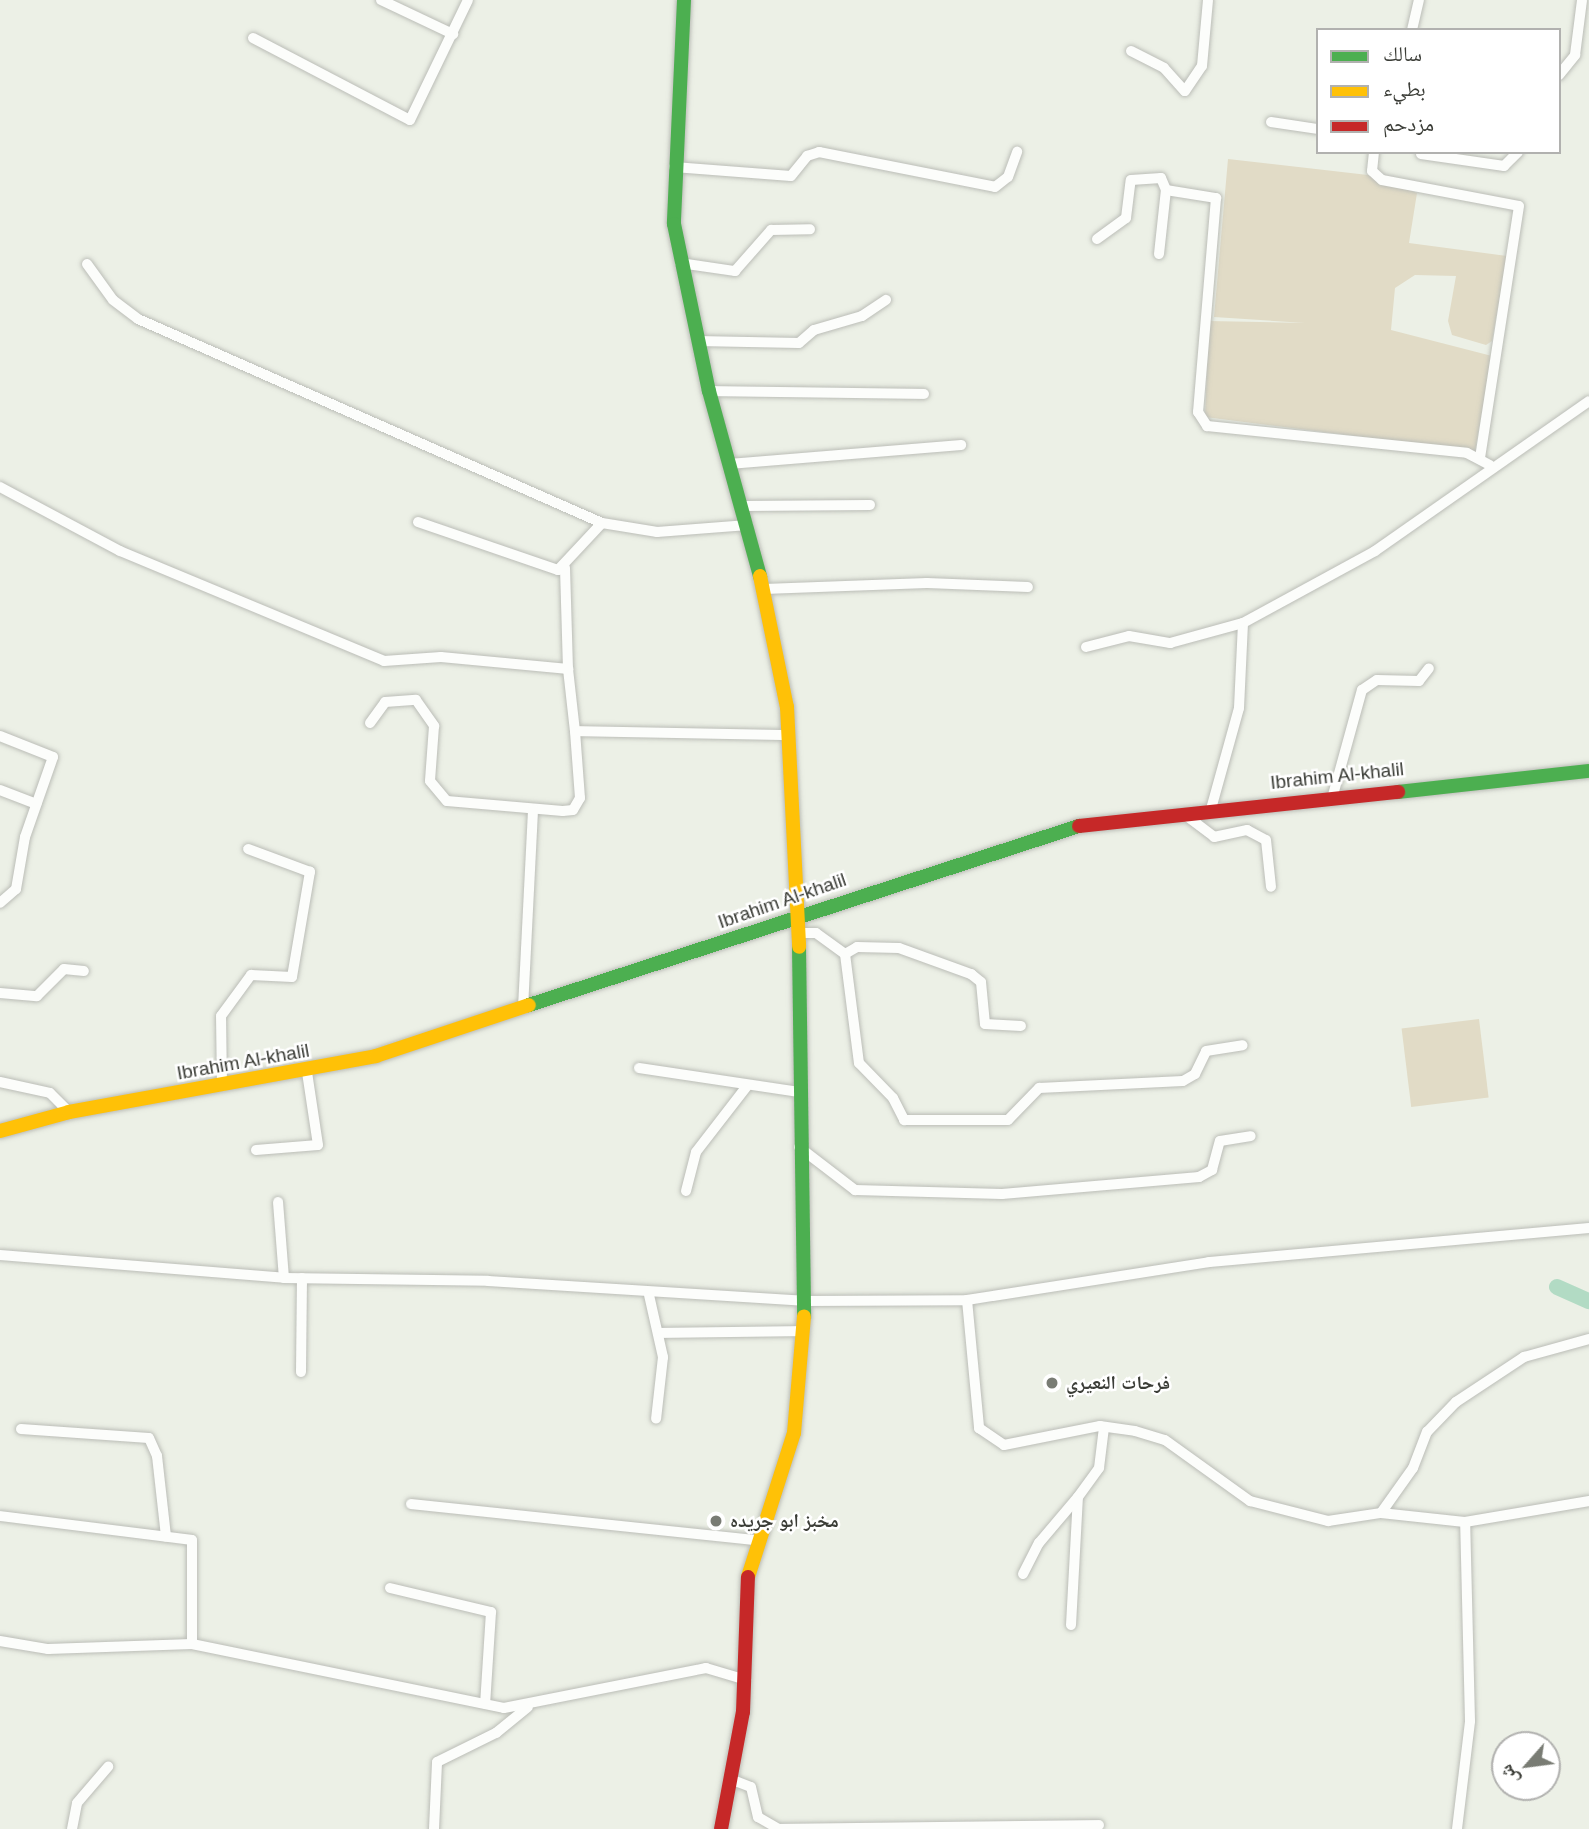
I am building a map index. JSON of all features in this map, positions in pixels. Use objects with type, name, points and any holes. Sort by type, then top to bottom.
[{"type":"street","points":[[382,0],[453,34]]},
{"type":"street","points":[[253,37],[410,120],[468,0]]},
{"type":"street","points":[[684,0],[674,167],[680,263],[709,391],[764,589],[790,735],[799,913],[799,1147],[803,1331],[794,1433],[754,1540],[746,1680],[721,1829]]},
{"type":"street","points":[[1130,51],[1164,68],[1185,91],[1202,66],[1208,0]]},
{"type":"street","points":[[1412,28],[1419,0]]},
{"type":"street","points":[[1561,73],[1570,66],[1579,32],[1582,0]]},
{"type":"street","points":[[1579,32],[1589,37]]},
{"type":"street","points":[[1271,122],[1316,129]]},
{"type":"street","points":[[674,167],[791,176],[807,156],[819,152],[995,187],[1009,177],[1017,152]]},
{"type":"street","points":[[1374,154],[1372,171],[1382,180],[1519,206],[1480,458]]},
{"type":"street","points":[[1421,154],[1504,166],[1516,154]]},
{"type":"street","points":[[1097,239],[1126,218],[1131,180],[1161,178],[1166,190],[1159,254]]},
{"type":"street","points":[[1166,190],[1211,196],[1220,207],[1202,341],[1198,412],[1203,424],[1480,458],[1490,465]]},
{"type":"street","points":[[680,263],[735,271],[771,230],[810,229]]},
{"type":"street","points":[[87,264],[113,300],[138,319],[601,523],[657,532],[748,525]]},
{"type":"street","points":[[697,341],[799,343],[814,330],[862,316],[886,300]]},
{"type":"street","points":[[709,391],[924,394]]},
{"type":"street","points":[[1086,647],[1129,636],[1170,643],[1243,623],[1375,551],[1490,465],[1589,401]]},
{"type":"street","points":[[729,464],[961,445]]},
{"type":"street","points":[[0,488],[120,551],[384,661],[441,657],[568,669]]},
{"type":"street","points":[[743,506],[870,505]]},
{"type":"street","points":[[418,522],[540,566],[565,568]]},
{"type":"street","points":[[370,723],[385,702],[416,700],[434,726],[430,769],[436,792],[454,804],[533,810],[579,805],[568,669],[565,568],[601,523]]},
{"type":"street","points":[[764,589],[927,583],[1028,587]]},
{"type":"street","points":[[1211,809],[1239,708],[1243,623]]},
{"type":"street","points":[[1333,796],[1362,690],[1377,680],[1419,681],[1429,668]]},
{"type":"street","points":[[575,731],[790,735]]},
{"type":"street","points":[[0,736],[52,754],[36,804],[16,889],[0,903]]},
{"type":"street","name":"Ibrahim Al-khalil","points":[[0,1131],[69,1112],[307,1072],[523,1008],[1039,834],[1181,812],[1589,771]]},
{"type":"street","points":[[0,790],[36,804]]},
{"type":"street","points":[[523,1008],[533,810]]},
{"type":"street","points":[[1181,812],[1214,837],[1247,830],[1266,840],[1271,887]]},
{"type":"street","points":[[222,1086],[221,1016],[251,975],[292,977],[310,872],[248,849]]},
{"type":"street","points":[[799,933],[831,939],[845,954],[859,1063],[893,1098],[904,1120],[1008,1120],[1039,1088],[1183,1081],[1195,1074],[1206,1051],[1243,1045]]},
{"type":"street","points":[[845,954],[857,947],[899,948],[971,974],[981,982],[985,1024],[1021,1026]]},
{"type":"street","points":[[0,993],[37,996],[64,970],[84,971]]},
{"type":"street","points":[[639,1068],[799,1092]]},
{"type":"street","points":[[256,1150],[318,1145],[307,1072]]},
{"type":"street","points":[[0,1082],[50,1094],[69,1112]]},
{"type":"street","points":[[686,1191],[696,1152],[747,1086]]},
{"type":"street","points":[[799,1147],[856,1191],[1003,1194],[1199,1177],[1212,1170],[1220,1141],[1251,1136]]},
{"type":"street","points":[[278,1202],[284,1278]]},
{"type":"street","points":[[0,1255],[284,1278],[488,1280],[649,1295],[803,1301],[967,1300],[1209,1262],[1589,1228]]},
{"type":"street","points":[[301,1372],[302,1278]]},
{"type":"street","points":[[649,1295],[660,1333],[656,1419]]},
{"type":"street","points":[[967,1300],[979,1428],[989,1440],[1004,1445],[1104,1427],[1165,1440],[1224,1486],[1284,1513],[1355,1522],[1381,1513],[1465,1522],[1589,1501]]},
{"type":"street","points":[[660,1333],[803,1331]]},
{"type":"street","points":[[1381,1513],[1413,1468],[1427,1432],[1456,1402],[1524,1357],[1589,1339]]},
{"type":"street","points":[[1023,1574],[1039,1543],[1099,1468],[1104,1427]]},
{"type":"street","points":[[22,1429],[149,1438],[158,1457],[166,1536]]},
{"type":"street","points":[[1071,1625],[1078,1497]]},
{"type":"street","points":[[411,1504],[754,1540]]},
{"type":"street","points":[[0,1516],[166,1536],[196,1546],[192,1644]]},
{"type":"street","points":[[1457,1829],[1470,1721],[1465,1522]]},
{"type":"street","points":[[390,1588],[491,1612],[485,1704]]},
{"type":"street","points":[[0,1641],[48,1649],[192,1644],[485,1704],[529,1707],[706,1668],[746,1680]]},
{"type":"street","points":[[434,1829],[437,1762],[496,1733],[529,1707]]},
{"type":"street","points":[[72,1829],[76,1802],[108,1767]]},
{"type":"street","points":[[730,1779],[751,1787],[758,1817],[779,1829],[1099,1825]]},
{"type":"shaded area","points":[[1228,159],[1368,175],[1417,193],[1409,243],[1507,256],[1492,341],[1486,345],[1452,335],[1448,321],[1456,276],[1415,275],[1395,288],[1391,330],[1492,356],[1475,451],[1205,417],[1209,321],[1305,323],[1214,317]]},
{"type":"shaded area","points":[[1479,1019],[1489,1097],[1411,1107],[1402,1029]]},
{"type":"waterway","points":[[1557,1287],[1589,1301]]},
{"type":"traffic: fast","points":[[684,0],[674,224],[709,391],[760,576]]},
{"type":"traffic: fast","points":[[1398,792],[1589,771]]},
{"type":"traffic: fast","points":[[529,1005],[1079,826]]},
{"type":"traffic: fast","points":[[799,947],[804,1316]]},
{"type":"traffic: slow","points":[[760,576],[787,707],[799,947]]},
{"type":"traffic: slow","points":[[0,1131],[69,1112],[376,1056],[529,1005]]},
{"type":"traffic: slow","points":[[748,1577],[794,1433],[804,1316]]},
{"type":"traffic: jam","points":[[1079,826],[1398,792]]},
{"type":"traffic: jam","points":[[721,1829],[743,1712],[748,1577]]},
{"type":"place","name":"فرحات النعيري","points":[[1052,1383]]},
{"type":"place","name":"مخبز ابو جريده","points":[[716,1521]]}]
